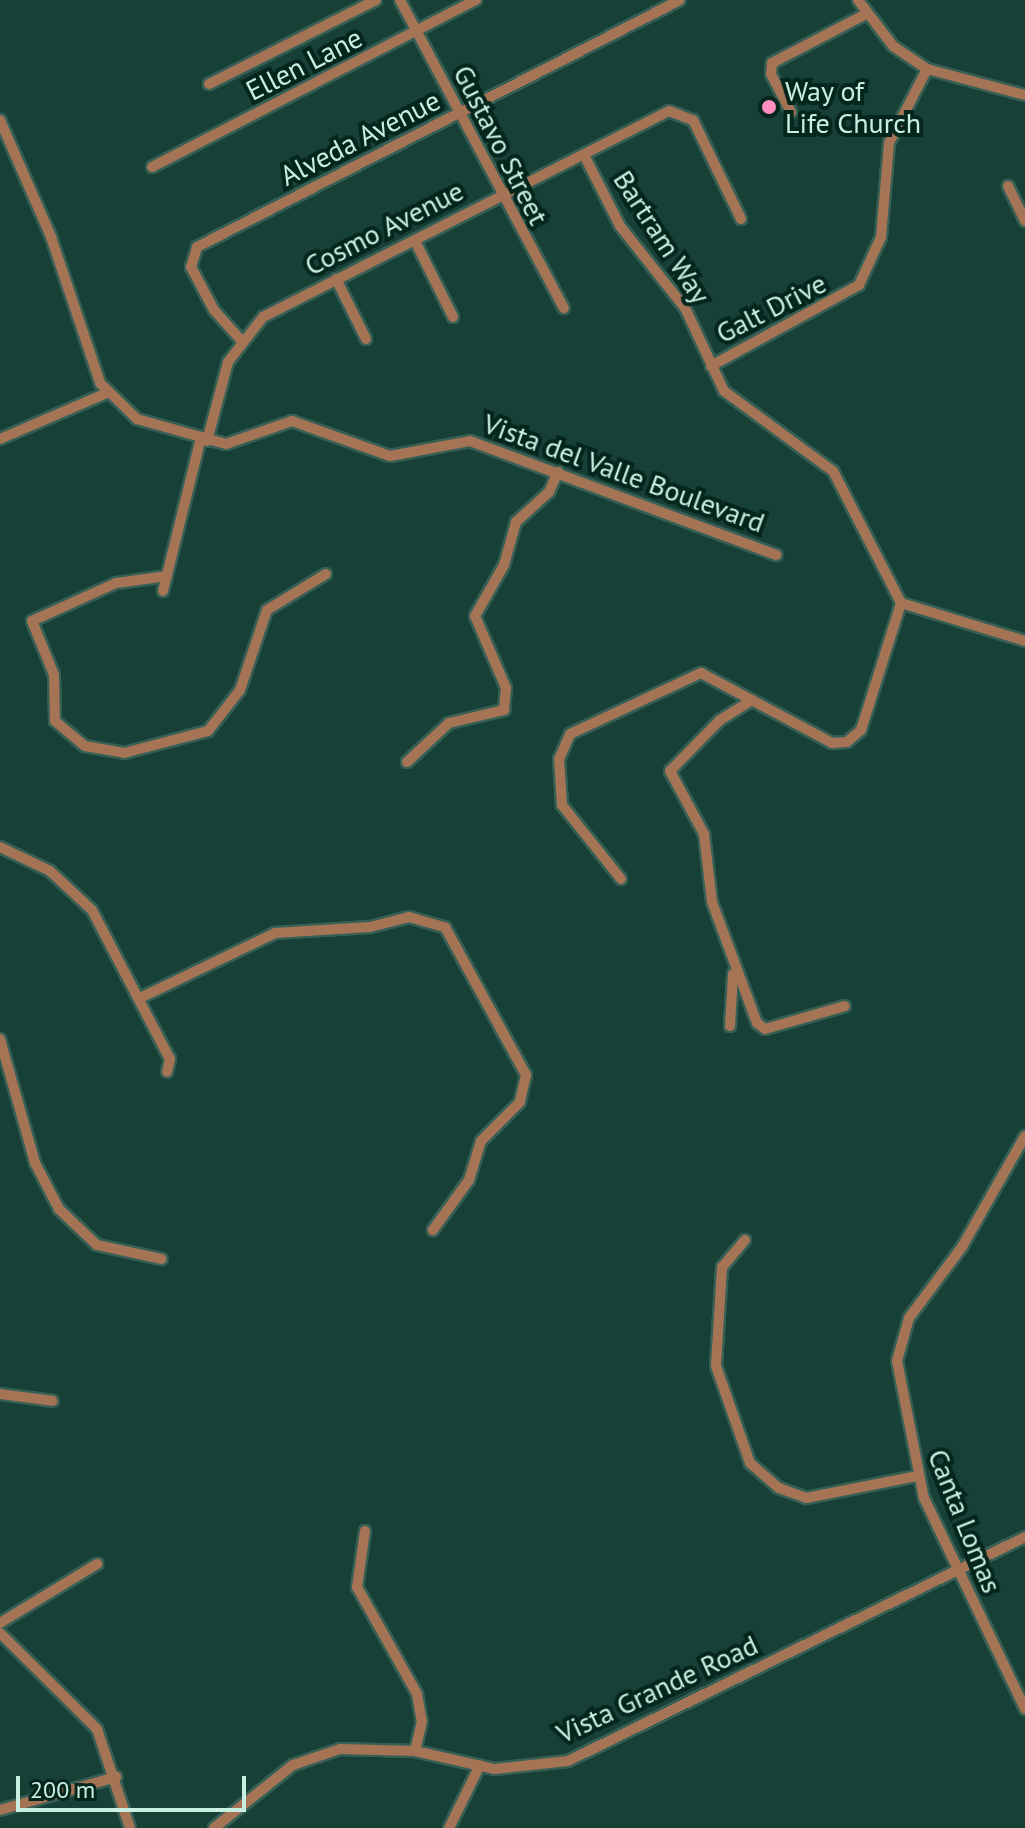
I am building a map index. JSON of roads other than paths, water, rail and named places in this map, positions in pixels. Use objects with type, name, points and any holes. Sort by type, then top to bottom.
[{"type":"street","points":[[209,84],[376,0]]},
{"type":"street","name":"Gustavo Street","points":[[400,0],[500,196],[564,308]]},
{"type":"street","name":"Ellen Lane","points":[[152,167],[476,0]]},
{"type":"street","name":"Alveda Avenue","points":[[240,339],[214,310],[191,254],[680,0]]},
{"type":"street","points":[[858,0],[866,14],[927,69],[1025,95]]},
{"type":"street","points":[[791,112],[771,74],[772,63],[866,14]]},
{"type":"street","name":"Galt Drive","points":[[711,366],[859,285],[881,237],[889,143],[927,69]]},
{"type":"street","name":"Cosmo Avenue","points":[[240,339],[270,312],[669,111],[685,111],[741,219]]},
{"type":"street","name":"Vista del Valle Boulevard","points":[[0,120],[107,393],[137,419],[204,441],[248,439],[292,421],[390,456],[460,440],[558,472],[776,555]]},
{"type":"street","name":"Bartram Way","points":[[584,155],[620,226],[685,308],[711,366],[738,407],[833,471],[901,603]]},
{"type":"street","points":[[1008,186],[1025,221]]},
{"type":"street","points":[[415,241],[453,317]]},
{"type":"street","points":[[336,279],[366,339]]},
{"type":"street","points":[[163,591],[204,441],[240,339]]},
{"type":"street","points":[[0,439],[107,393]]},
{"type":"street","points":[[407,762],[449,723],[504,710],[506,688],[475,616],[504,565],[516,522],[549,492],[558,472]]},
{"type":"street","points":[[167,576],[116,583],[32,621],[54,675],[55,721],[85,746],[124,753],[208,731],[240,690],[267,610],[326,574]]},
{"type":"street","points":[[621,879],[562,805],[562,744],[693,674],[752,700],[832,743],[857,736],[901,603],[1025,641]]},
{"type":"street","points":[[752,700],[720,720],[670,771],[704,834],[712,902],[733,968],[765,1029],[845,1006]]},
{"type":"street","points":[[0,847],[38,864],[82,899],[140,998],[170,1059],[167,1072]]},
{"type":"street","points":[[140,998],[275,933],[370,927],[409,917],[445,927],[526,1075],[520,1102],[481,1141],[469,1180],[433,1230]]},
{"type":"street","points":[[730,1026],[733,968]]},
{"type":"street","points":[[0,1039],[35,1163],[59,1209],[97,1245],[161,1259]]},
{"type":"street","name":"Canta Lomas","points":[[1025,1136],[900,1341],[897,1370],[917,1476],[956,1572],[1025,1709]]},
{"type":"street","points":[[745,1240],[722,1267],[716,1366],[750,1463],[770,1483],[806,1498],[917,1476]]},
{"type":"street","points":[[0,1394],[53,1401]]},
{"type":"street","points":[[365,1531],[357,1587],[417,1694],[415,1751]]},
{"type":"street","name":"Vista Grande Road","points":[[214,1828],[293,1765],[340,1749],[415,1751],[480,1765],[568,1761],[1025,1537]]},
{"type":"street","points":[[0,1623],[97,1564]]},
{"type":"street","points":[[0,1633],[92,1723],[116,1777],[130,1828]]},
{"type":"street","points":[[449,1828],[480,1765]]},
{"type":"street","points":[[0,1810],[116,1777]]},
{"type":"place","name":"Way of Life Church","points":[[769,107]]}]
